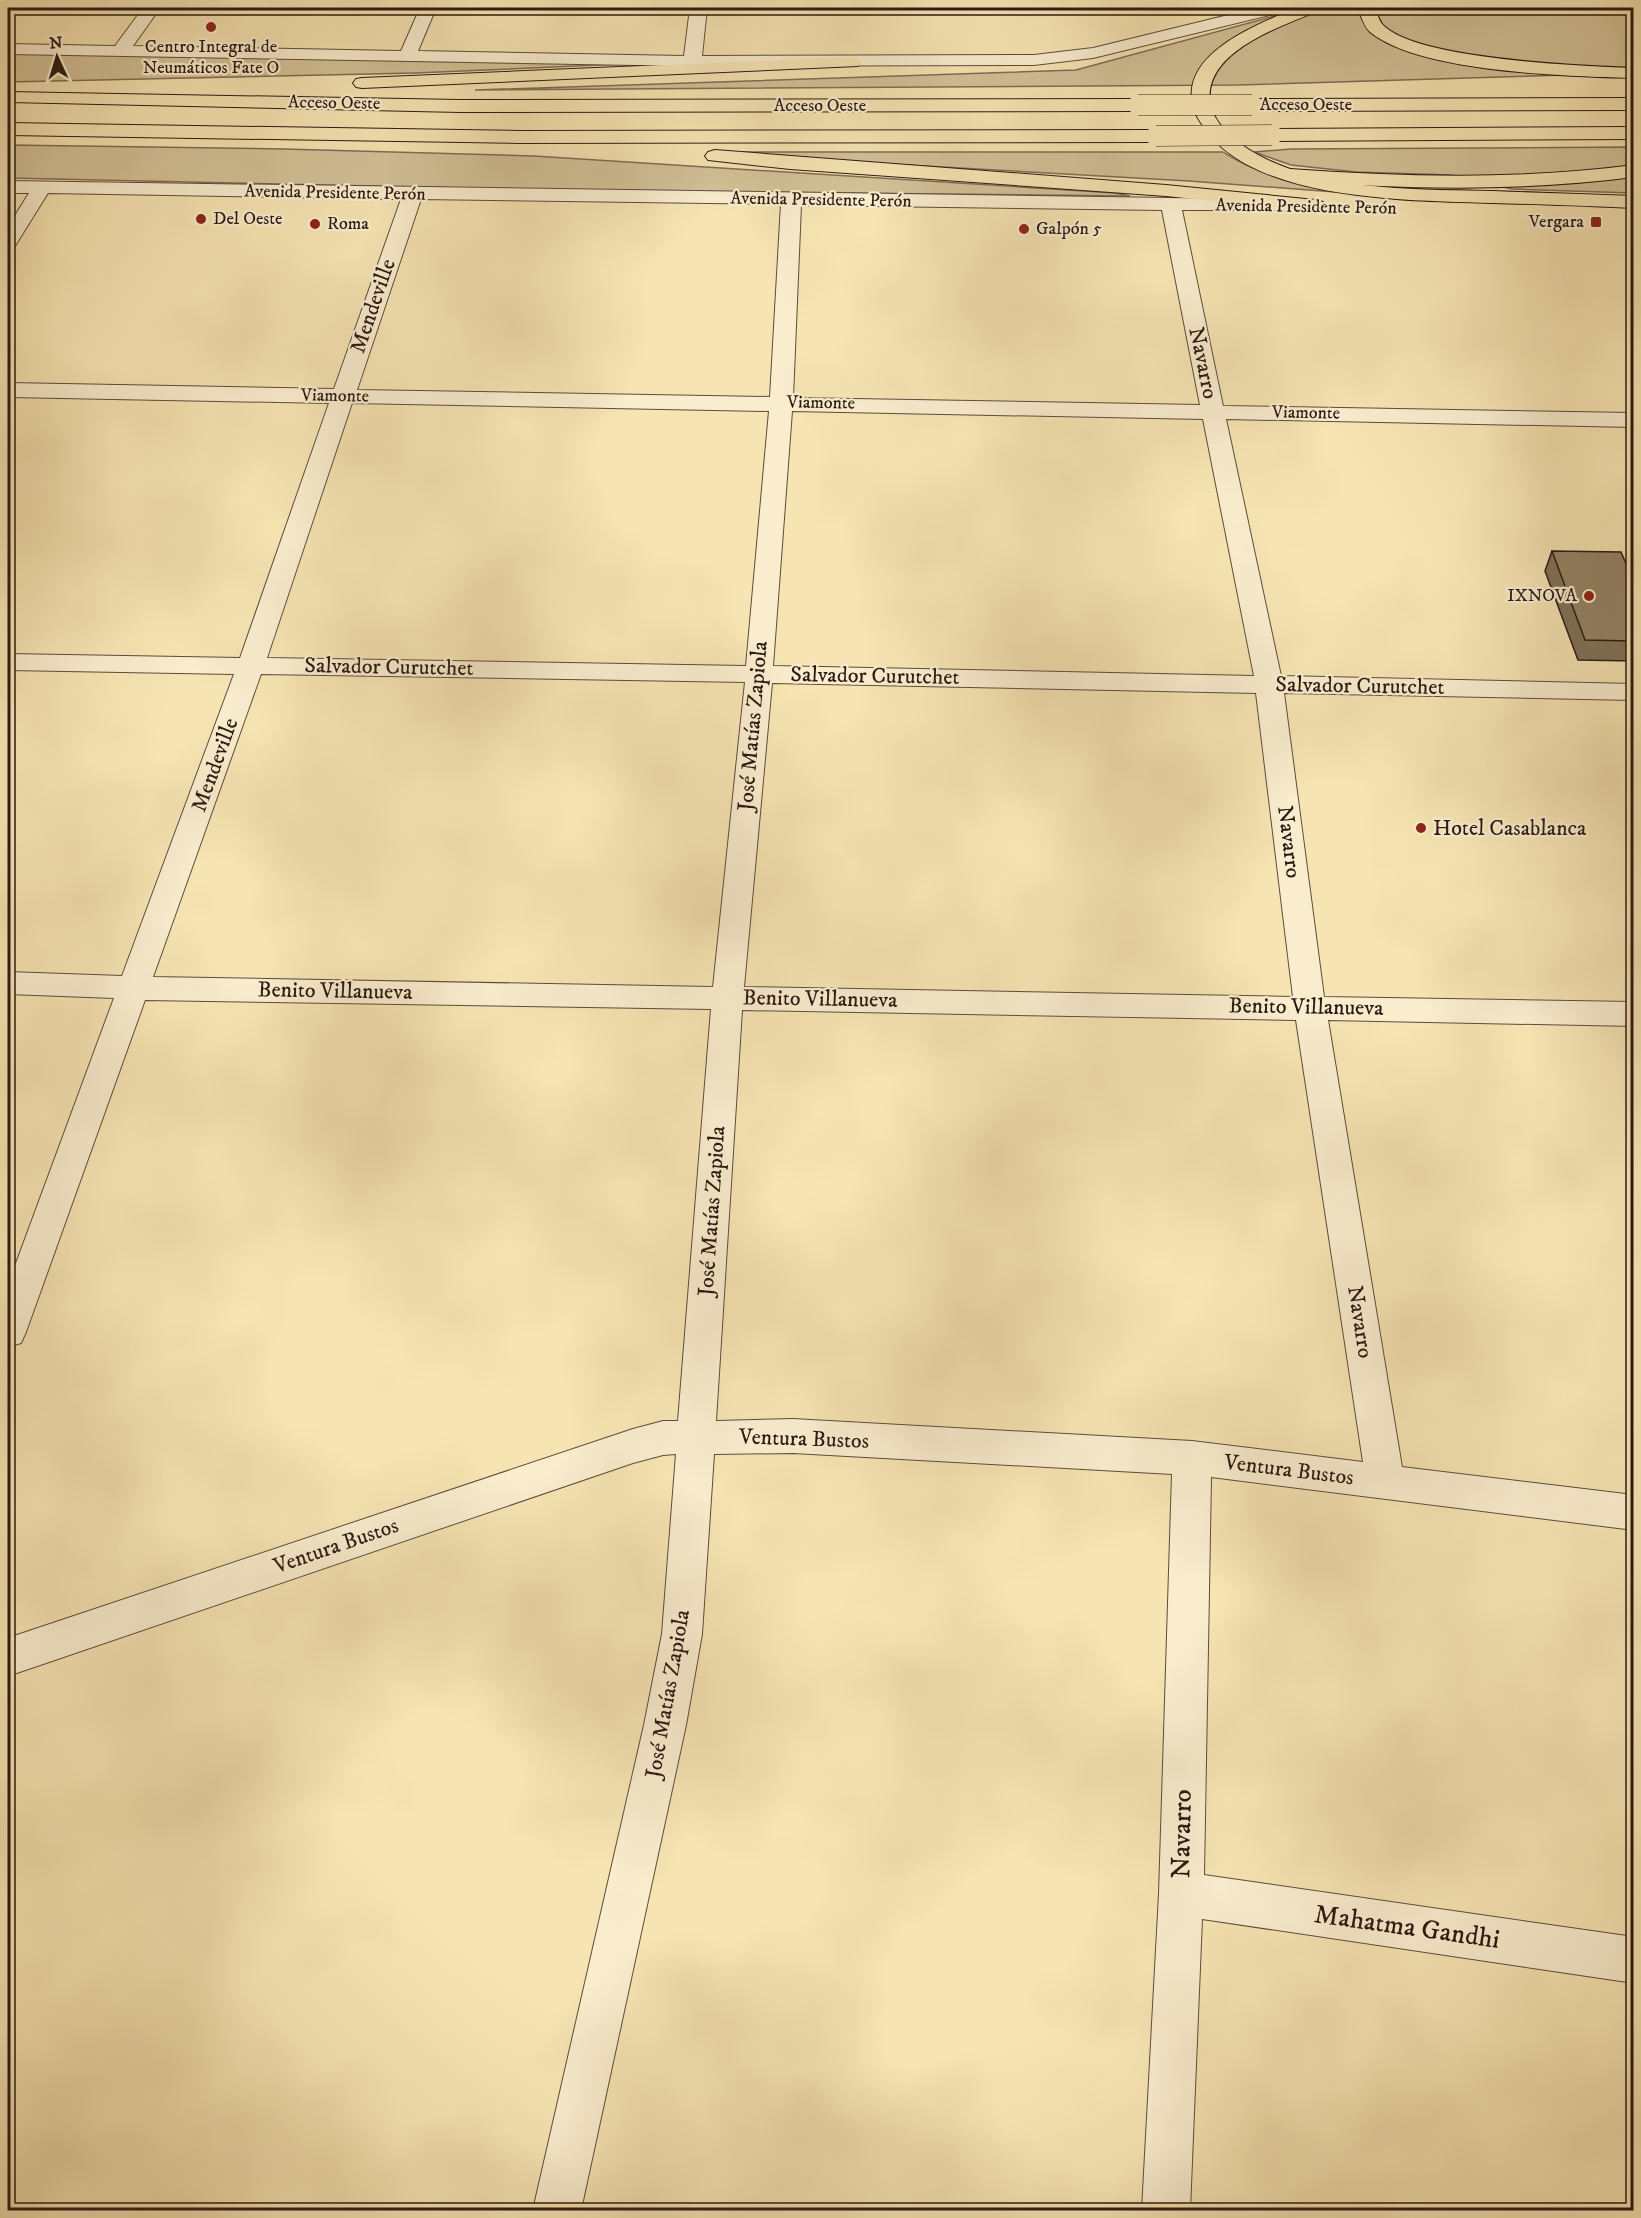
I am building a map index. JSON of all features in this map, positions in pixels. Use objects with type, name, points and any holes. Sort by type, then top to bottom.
[{"type":"main road","points":[[1309,8],[1233,46],[1208,67],[1199,88],[1200,105],[1206,121],[1220,138],[1252,160],[1290,175],[1334,186],[1390,193],[1634,202]]},
{"type":"main road","points":[[1366,8],[1369,19],[1385,33],[1404,43],[1442,55],[1507,65],[1634,74]]},
{"type":"main road","points":[[343,84],[852,62]]},
{"type":"main road","points":[[1292,105],[1524,86],[1634,81]]},
{"type":"main road","points":[[8,97],[320,85]]},
{"type":"main road","name":"Acceso Oeste","points":[[8,97],[460,106],[1634,104]]},
{"type":"main road","name":"Acceso Oeste","points":[[8,129],[519,137],[1634,133]]},
{"type":"main road","points":[[519,137],[736,158],[1135,187],[1316,207]]},
{"type":"main road","points":[[1290,175],[1379,181],[1485,183],[1545,181],[1634,171]]},
{"type":"main road","name":"Avenida Presidente Perón","points":[[1316,207],[1634,213]]},
{"type":"street","points":[[120,51],[151,8]]},
{"type":"street","points":[[407,57],[428,8]]},
{"type":"street","points":[[692,61],[699,8]]},
{"type":"street","points":[[886,8],[920,13],[1217,8],[1235,18]]},
{"type":"street","points":[[8,49],[692,61],[922,62],[1066,58],[1276,8]]},
{"type":"street","points":[[921,43],[922,62]]},
{"type":"street","name":"Avenida Presidente Perón","points":[[8,187],[412,195],[1316,207]]},
{"type":"street","points":[[8,242],[42,188]]},
{"type":"street","name":"Mendeville","points":[[8,1332],[251,665],[412,195]]},
{"type":"street","name":"José Matías Zapiola","points":[[557,2211],[665,1725],[682,1634],[727,998],[759,674],[780,402],[791,200]]},
{"type":"street","name":"Navarro","points":[[1171,205],[1269,685],[1310,1007],[1385,1482]]},
{"type":"street","name":"Viamonte","points":[[8,390],[780,402],[1634,420]]},
{"type":"street","name":"Salvador Curutchet","points":[[8,662],[759,674],[1634,692]]},
{"type":"street","name":"Benito Villanueva","points":[[8,983],[135,988],[1634,1014]]},
{"type":"street","name":"Ventura Bustos","points":[[8,1658],[633,1446],[663,1438],[793,1436],[1192,1458],[1634,1513]]},
{"type":"street","name":"Navarro","points":[[1166,2211],[1181,1894],[1192,1458]]},
{"type":"street","name":"Mahatma Gandhi","points":[[1181,1894],[1634,1960]]},
{"type":"shaded area","points":[[1304,8],[1633,8],[1633,73],[1238,85],[475,90],[1076,70]]},
{"type":"shaded area","points":[[8,53],[646,63],[415,73],[8,82]]},
{"type":"shaded area","points":[[8,145],[534,156],[1115,193],[1130,196],[556,190],[8,178]]},
{"type":"shaded area","points":[[1633,147],[1633,193],[1512,189],[1451,175],[1356,172],[1291,165],[1254,152],[1291,149]]},
{"type":"shaded area","points":[[735,152],[1223,152],[1249,167],[1277,178],[1335,192],[1189,181],[836,161]]},
{"type":"building","name":"IXNOVA","points":[[1552,551],[1621,552],[1634,582],[1634,641],[1585,640]]},
{"type":"place","name":"Centro Integral de Neumáticos Fate O","points":[[211,27]]},
{"type":"place","name":"Del Oeste","points":[[201,219]]},
{"type":"place","name":"Vergara","points":[[1596,222]]},
{"type":"place","name":"Roma","points":[[315,224]]},
{"type":"place","name":"Galpón 5","points":[[1024,229]]},
{"type":"place","name":"IXNOVA","points":[[1589,596]]},
{"type":"place","name":"Hotel Casablanca","points":[[1421,828]]}]
